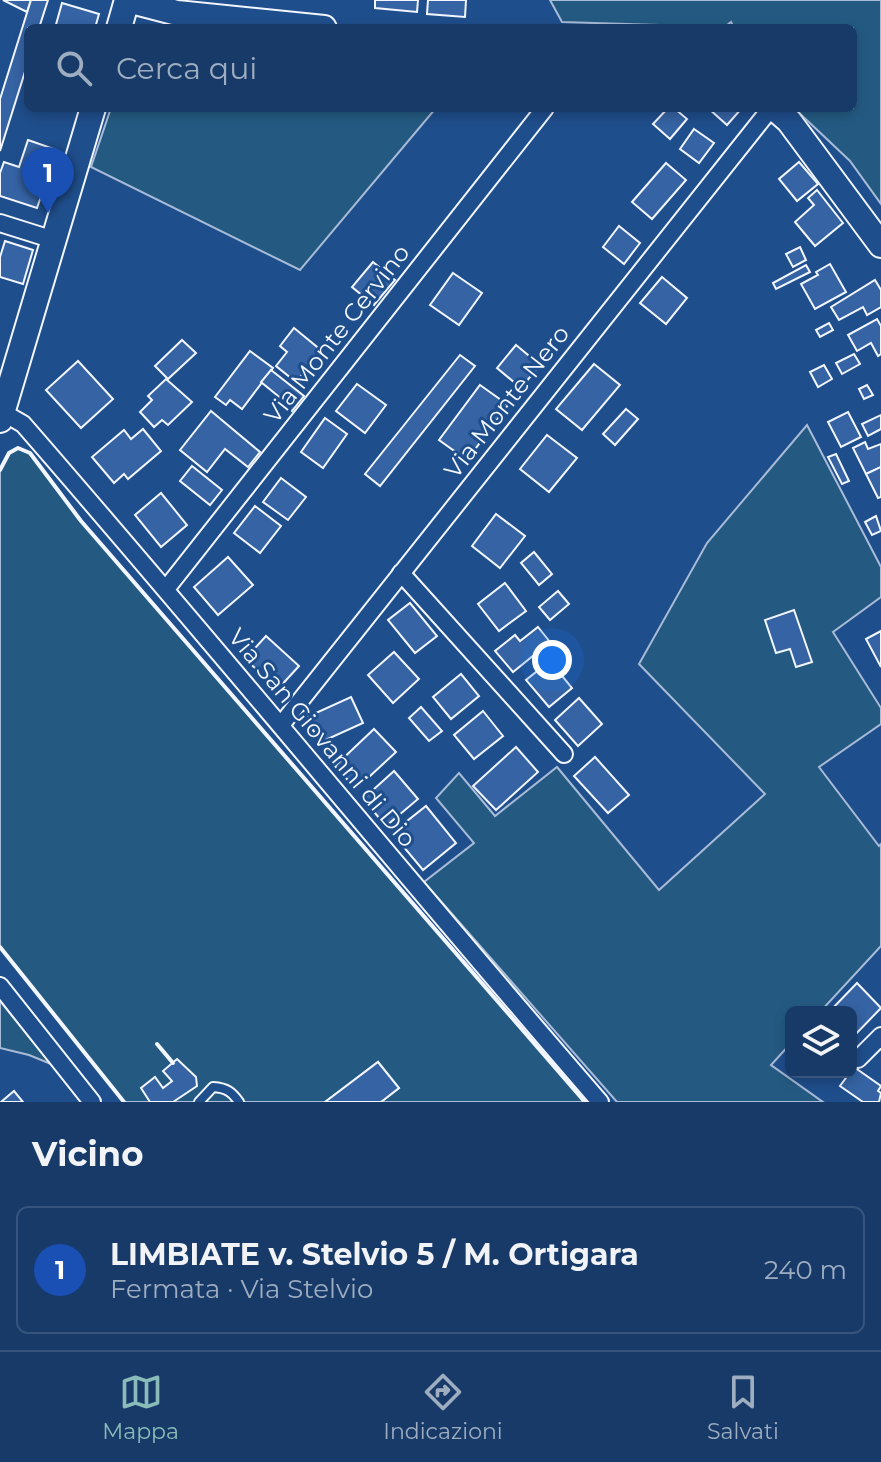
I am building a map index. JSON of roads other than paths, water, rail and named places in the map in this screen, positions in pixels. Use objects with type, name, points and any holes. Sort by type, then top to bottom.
[{"type":"street","points":[[120,24],[127,0],[177,13],[285,24]]},
{"type":"street","points":[[1,416],[92,112]]},
{"type":"street","name":"Via Monte Cervino","points":[[166,589],[542,112]]},
{"type":"street","name":"Via Monte Nero","points":[[281,725],[769,112]]},
{"type":"street","points":[[777,112],[789,121],[881,245]]},
{"type":"street","points":[[0,223],[54,240]]},
{"type":"street","name":"Via San Giovanni di Dio","points":[[1,416],[23,424],[600,1102]]},
{"type":"street","points":[[401,573],[564,754]]},
{"type":"street","points":[[0,986],[92,1102]]},
{"type":"street","points":[[858,1059],[881,1036]]},
{"type":"lane","points":[[199,1102],[213,1087],[232,1092],[239,1102]]},
{"type":"place","name":"LIMBIATE v. Stelvio 5 / M. Ortigara","points":[[48,213]]}]
